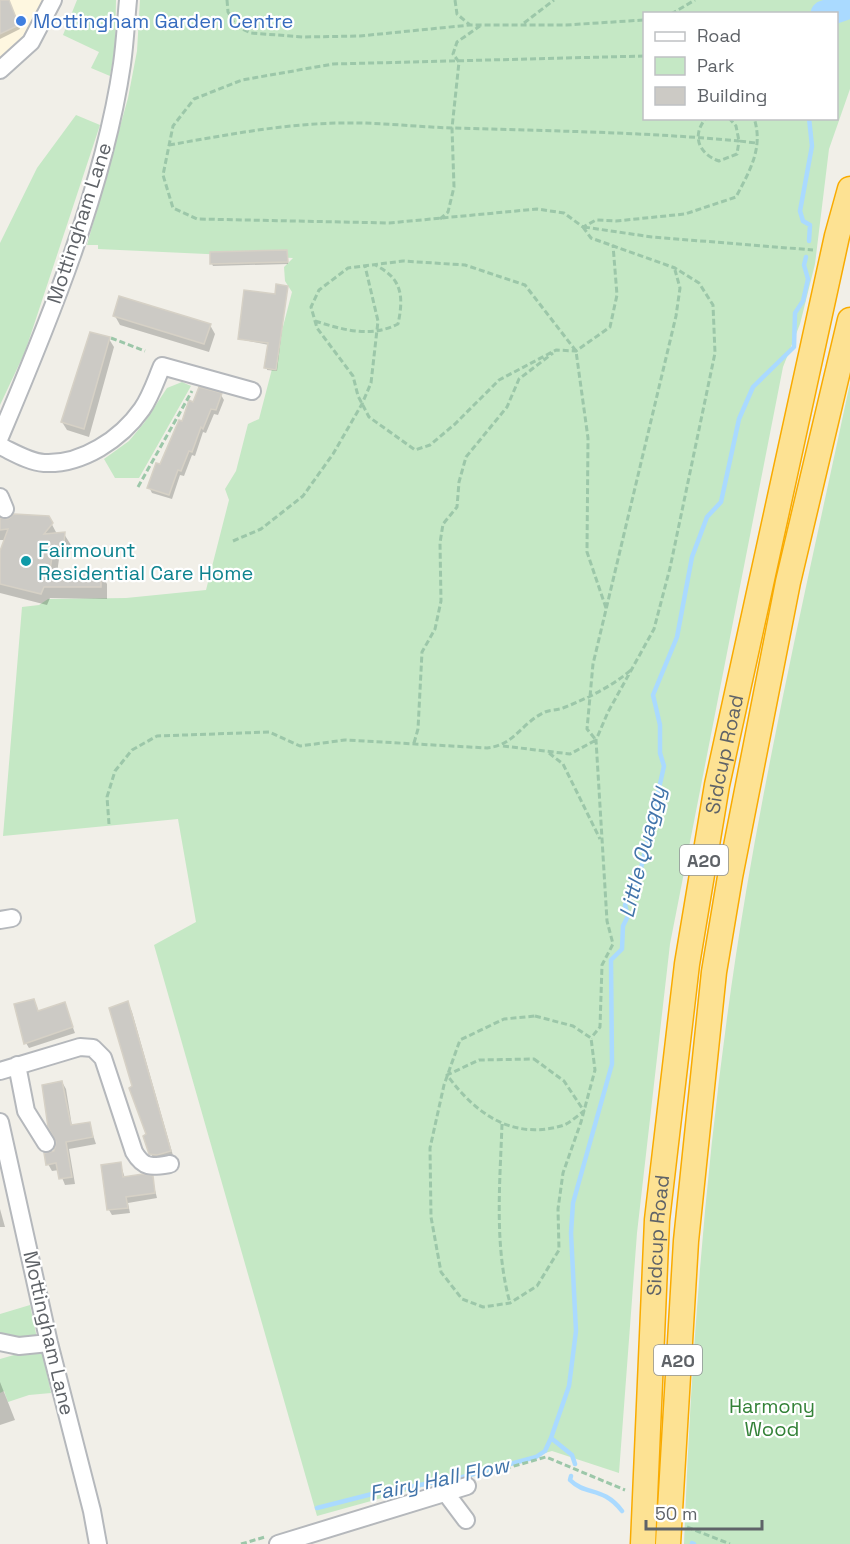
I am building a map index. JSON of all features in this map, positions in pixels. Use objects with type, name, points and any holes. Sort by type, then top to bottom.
[{"type":"highway","name":"Sidcup Road","points":[[643,1544],[657,1220],[687,964],[719,774],[835,244],[850,189]]},
{"type":"highway","name":"Sidcup Road","points":[[674,1534],[686,1241],[714,972],[730,878],[788,582],[850,320]]},
{"type":"street","points":[[0,70],[31,42],[53,0]]},
{"type":"street","name":"Mottingham Lane","points":[[0,437],[60,289],[105,149],[122,64],[128,0]]},
{"type":"street","points":[[0,446],[42,463],[58,462],[87,455],[111,441],[143,408],[162,366],[252,391]]},
{"type":"street","points":[[0,1071],[80,1047],[93,1048],[103,1058],[134,1152],[140,1163],[150,1168],[170,1164]]},
{"type":"street","points":[[17,1065],[26,1111],[46,1143]]},
{"type":"street","name":"Mottingham Lane","points":[[0,1122],[49,1343],[93,1511],[98,1544]]},
{"type":"street","points":[[0,1342],[19,1346],[49,1343]]},
{"type":"street","points":[[279,1544],[467,1486]]},
{"type":"street","points":[[446,1492],[466,1520]]},
{"type":"path","points":[[227,0],[228,12],[236,26],[251,33],[303,37],[360,36],[470,25],[576,24],[643,20]]},
{"type":"path","points":[[455,0],[457,14],[470,25]]},
{"type":"path","points":[[522,24],[554,0]]},
{"type":"path","points":[[674,12],[695,0]]},
{"type":"path","points":[[440,219],[452,202],[452,128],[459,62],[453,54],[457,42],[482,25]]},
{"type":"path","points":[[591,1038],[573,1026],[535,1016],[504,1019],[460,1040],[447,1075],[430,1148],[431,1217],[441,1272],[462,1299],[483,1307],[510,1303],[537,1286],[559,1250],[558,1209],[563,1173],[595,1070],[591,1038],[600,1027],[602,965],[613,944],[607,921],[596,740],[654,629],[715,353],[713,305],[699,283],[675,268],[591,238],[583,227],[564,213],[537,209],[389,223],[197,219],[173,208],[163,175],[173,126],[194,99],[242,80],[333,64],[643,56]]},
{"type":"path","points":[[704,120],[699,126],[698,146],[707,157],[718,161],[737,154],[739,141],[736,126],[731,120]]},
{"type":"path","points":[[583,227],[596,220],[616,221],[685,214],[736,197],[756,160],[754,120]]},
{"type":"path","points":[[169,145],[261,128],[341,123],[563,130],[698,137],[756,143]]},
{"type":"path","points":[[583,227],[652,237],[821,251]]},
{"type":"path","points":[[606,608],[587,552],[588,438],[576,351],[525,285],[465,265],[403,261],[348,268],[319,290],[311,307],[317,328],[353,376],[369,417],[415,450],[430,444],[455,424],[499,380],[556,350],[576,351],[610,327],[617,295],[613,245]]},
{"type":"path","points":[[315,321],[350,332],[376,332],[398,324],[401,307],[399,289],[391,273],[374,265]]},
{"type":"path","points":[[233,541],[261,529],[303,496],[333,454],[362,404],[371,383],[378,321],[365,266]]},
{"type":"path","points":[[596,740],[586,729],[593,664],[676,316],[680,288],[675,268]]},
{"type":"path","points":[[111,338],[145,351]]},
{"type":"path","points":[[414,743],[418,729],[422,652],[435,628],[441,601],[440,543],[443,524],[457,507],[459,482],[466,457],[507,407],[519,379],[556,350]]},
{"type":"path","points":[[138,487],[196,384]]},
{"type":"path","points":[[502,746],[545,712],[560,709],[589,697],[616,683],[633,669]]},
{"type":"path","points":[[109,824],[107,797],[115,771],[132,750],[157,736],[268,732],[300,746],[345,740],[487,748],[502,746],[570,754],[596,740]]},
{"type":"path","points":[[548,752],[563,764],[601,841]]},
{"type":"path","points":[[447,1075],[479,1060],[534,1059],[564,1081],[584,1111]]},
{"type":"path","points":[[447,1075],[464,1097],[483,1115],[522,1131],[563,1126],[584,1111]]},
{"type":"path","points":[[502,1124],[500,1226],[503,1278],[510,1303]]},
{"type":"path","points":[[546,1457],[632,1492]]},
{"type":"path","points":[[674,1534],[730,1544]]},
{"type":"shaded area","name":"Mottingham Garden Centre","points":[[0,0],[53,0],[0,70]]},
{"type":"green space","points":[[77,0],[116,0],[115,48],[110,76],[91,68],[99,52],[63,35]]},
{"type":"green space","points":[[140,0],[850,0],[850,89],[829,149],[815,264],[800,324],[783,367],[670,944],[637,1233],[619,1473],[552,1451],[317,1516],[154,945],[196,922],[178,819],[3,836],[22,607],[39,605],[48,599],[126,598],[206,590],[229,500],[225,489],[236,471],[248,424],[259,419],[292,292],[285,281],[284,267],[293,258],[98,249],[98,245],[87,245],[128,98],[137,51]]},
{"type":"green space","points":[[76,115],[100,125],[25,352],[0,405],[0,243],[37,168]]},
{"type":"green space","points":[[182,382],[191,386],[139,478],[115,478],[104,459],[129,441],[167,388]]},
{"type":"green space","name":"Harmony Wood","points":[[850,383],[850,1544],[684,1544],[692,1380],[704,1217],[733,973],[769,764]]},
{"type":"green space","points":[[30,1305],[37,1338],[5,1338],[3,1333],[0,1338],[0,1314]]},
{"type":"green space","points":[[35,1349],[43,1354],[51,1393],[29,1395],[8,1402],[4,1391],[0,1393],[0,1359]]},
{"type":"building","points":[[0,0],[9,0],[19,25],[0,34]]},
{"type":"building","points":[[287,250],[288,262],[210,264],[210,252]]},
{"type":"building","points":[[276,284],[288,286],[276,370],[264,368],[268,343],[238,339],[244,290],[275,294]]},
{"type":"building","points":[[119,296],[211,324],[204,344],[113,316]]},
{"type":"building","points":[[90,332],[110,337],[84,429],[61,422]]},
{"type":"building","points":[[199,387],[222,393],[216,410],[211,409],[203,429],[201,427],[192,452],[189,451],[181,471],[178,470],[169,495],[147,488],[156,463],[160,464],[179,420],[182,421],[189,400],[193,402]]},
{"type":"building","name":"Fairmount Residential Care Home","points":[[14,514],[49,516],[53,523],[44,534],[65,532],[64,544],[53,548],[50,571],[101,571],[101,587],[44,587],[41,594],[0,584],[0,551],[8,529],[0,530],[0,518],[8,519]]},
{"type":"building","points":[[34,999],[38,1011],[65,1002],[73,1027],[24,1044],[14,1004]]},
{"type":"building","points":[[128,1001],[171,1151],[157,1155],[149,1154],[143,1136],[146,1134],[129,1088],[132,1086],[109,1008]]},
{"type":"building","points":[[62,1081],[71,1125],[90,1122],[93,1137],[66,1142],[72,1177],[59,1179],[56,1163],[46,1165],[44,1153],[54,1151],[56,1142],[48,1127],[42,1085]]},
{"type":"building","points":[[121,1162],[123,1177],[143,1174],[153,1176],[155,1193],[126,1197],[128,1208],[107,1210],[101,1165]]},
{"type":"waterway","points":[[830,12],[850,5]]},
{"type":"waterway","points":[[809,120],[812,146],[800,211],[803,221],[810,225],[809,241]]},
{"type":"waterway","name":"Little Quaggy","points":[[575,1464],[572,1455],[551,1438],[569,1386],[576,1331],[571,1233],[573,1203],[612,1064],[611,960],[622,949],[623,926],[628,916],[625,905],[639,877],[664,766],[660,753],[660,725],[653,695],[677,637],[692,557],[707,517],[721,502],[739,419],[753,387],[794,347],[795,313],[803,301],[808,279],[804,265],[806,257]]},
{"type":"waterway","name":"Fairy Hall Flow","points":[[317,1508],[380,1492],[459,1478],[536,1457],[545,1451],[551,1438]]},
{"type":"waterway","name":"Little Quaggy","points":[[571,1476],[570,1480],[576,1485],[601,1494],[615,1503],[622,1511]]},
{"type":"place","name":"Mottingham Garden Centre","points":[[21,21]]},
{"type":"place","name":"Fairmount Residential Care Home","points":[[26,561]]}]
